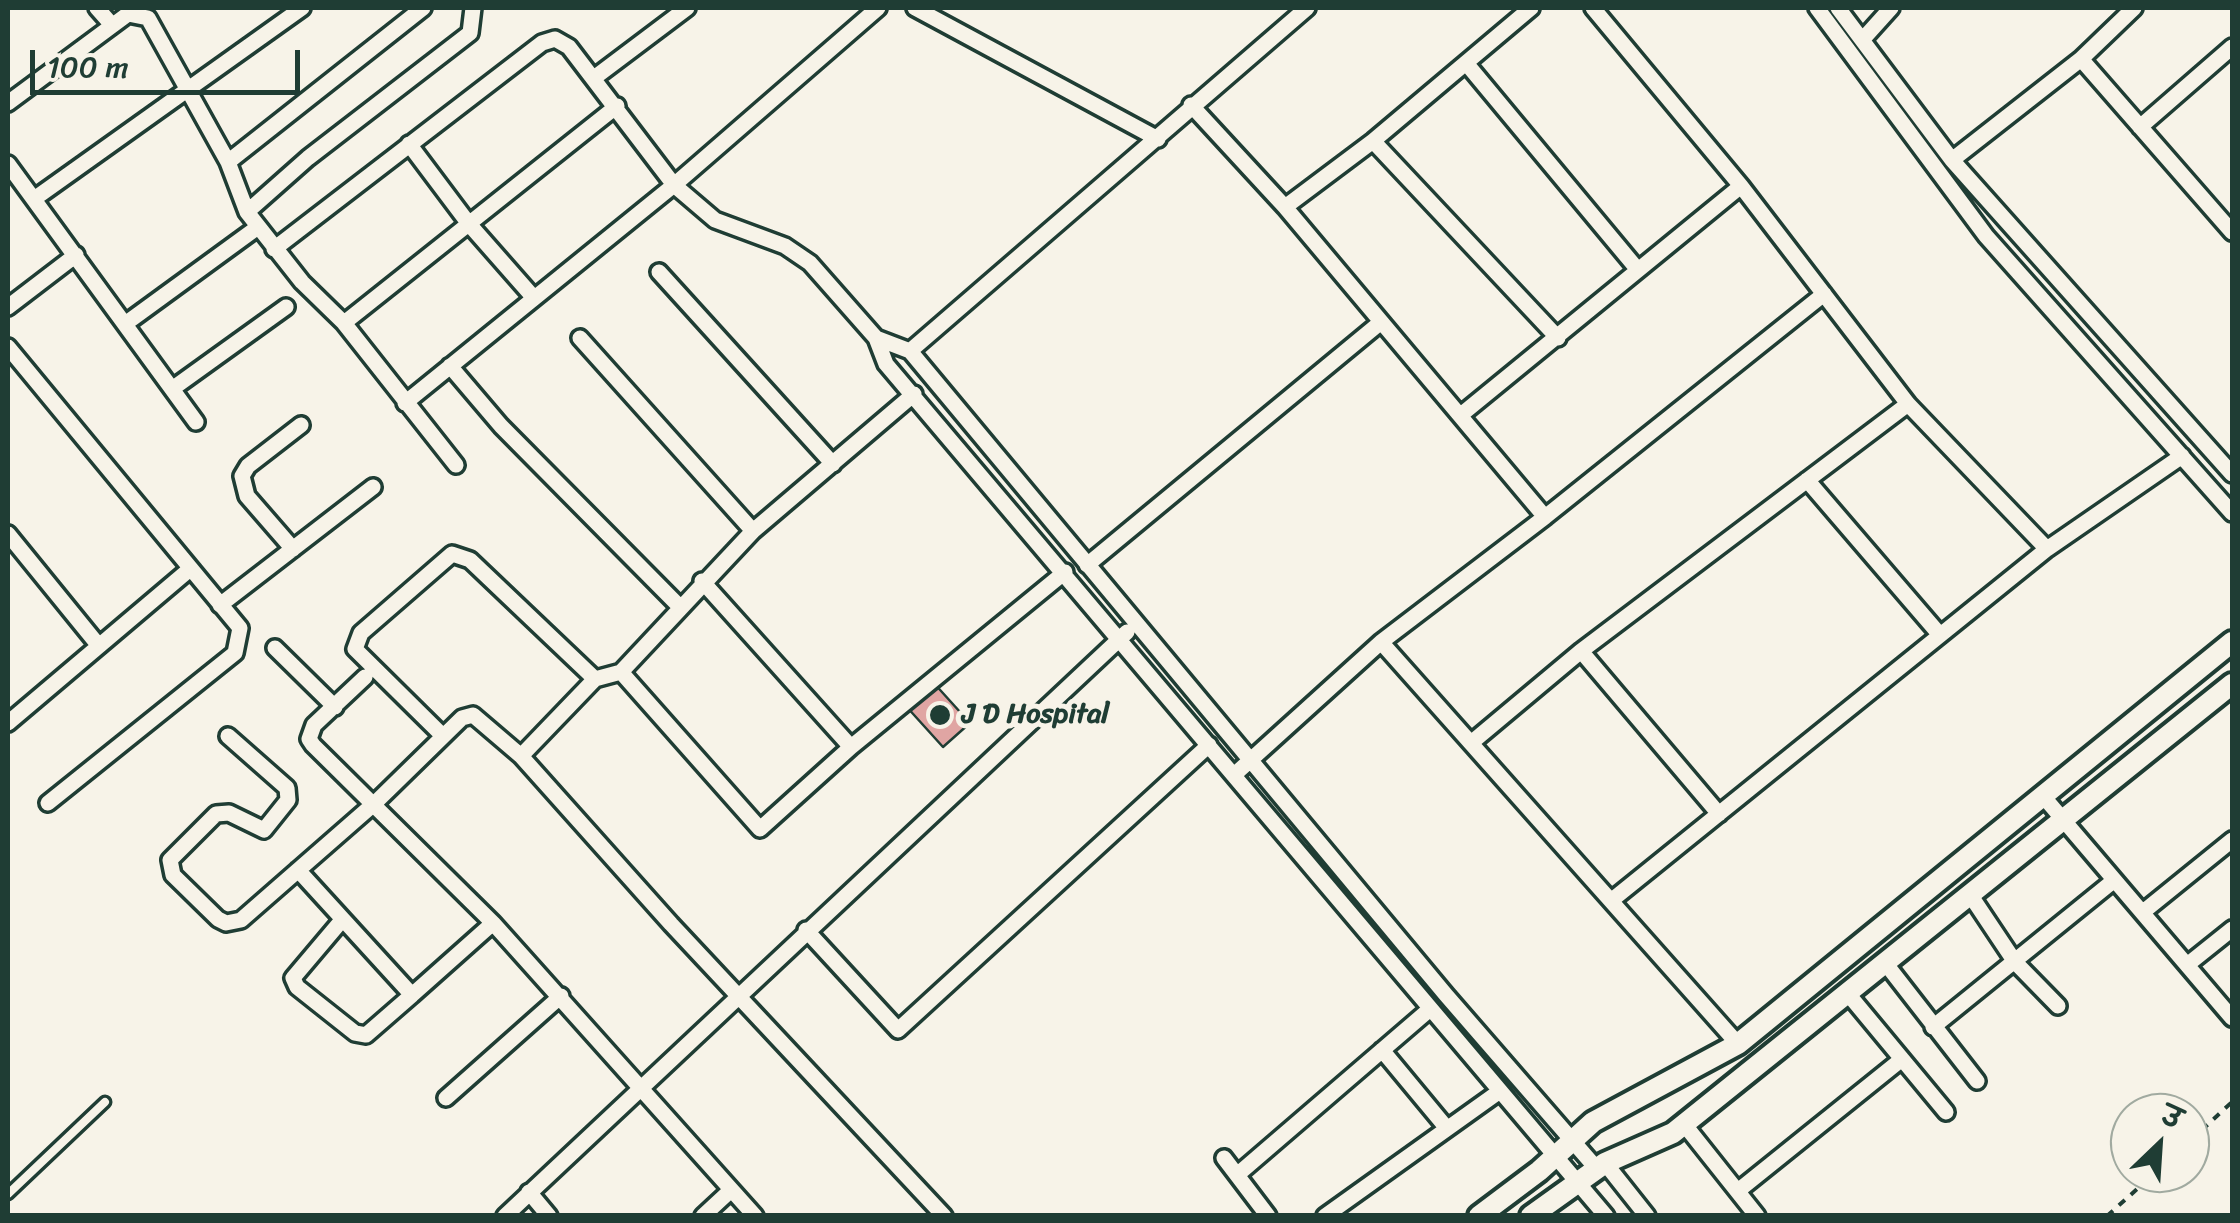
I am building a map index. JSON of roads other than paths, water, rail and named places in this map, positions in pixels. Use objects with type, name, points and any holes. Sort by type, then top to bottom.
[{"type":"street","points":[[97,8],[112,25]]},
{"type":"street","points":[[34,199],[302,8]]},
{"type":"street","points":[[228,162],[424,8]]},
{"type":"street","points":[[247,212],[308,158],[470,33],[474,8]]},
{"type":"street","points":[[594,78],[686,8]]},
{"type":"street","points":[[405,403],[674,185],[878,8]]},
{"type":"street","points":[[915,8],[1158,139]]},
{"type":"street","points":[[1286,207],[1374,141],[1531,8]]},
{"type":"street","points":[[1593,8],[1741,186],[1908,404],[2047,549]]},
{"type":"street","points":[[1816,8],[1986,236],[2232,514]]},
{"type":"street","points":[[1838,8],[1952,160],[2232,474]]},
{"type":"street","points":[[1864,38],[1891,8]]},
{"type":"street","points":[[1952,160],[2081,59],[2134,8]]},
{"type":"street","points":[[910,350],[1158,139],[1296,11]]},
{"type":"street","points":[[10,96],[128,14],[148,18],[228,162],[247,212],[274,248],[344,323],[456,464]]},
{"type":"street","points":[[274,248],[542,43],[555,39],[569,47],[674,185],[715,220],[753,232],[810,264],[876,338],[886,364],[1606,1216]]},
{"type":"street","points":[[2140,127],[2232,48]]},
{"type":"street","points":[[2081,59],[2232,232]]},
{"type":"street","points":[[1466,63],[1638,270]]},
{"type":"street","points":[[1191,105],[1286,207],[1546,517]]},
{"type":"street","points":[[344,323],[617,106]]},
{"type":"street","points":[[1374,141],[1558,338]]},
{"type":"street","points":[[409,144],[469,224],[534,298]]},
{"type":"street","points":[[8,164],[196,422]]},
{"type":"street","points":[[1462,414],[1741,186]]},
{"type":"street","points":[[126,324],[258,227]]},
{"type":"street","points":[[8,308],[76,256]]},
{"type":"street","points":[[659,272],[833,464]]},
{"type":"street","points":[[1234,775],[1381,642],[1546,517],[1824,294]]},
{"type":"street","points":[[172,388],[286,307]]},
{"type":"street","points":[[1087,565],[1382,322]]},
{"type":"street","points":[[580,338],[752,531]]},
{"type":"street","points":[[876,338],[910,350],[1446,995],[1573,1140],[1647,1216]]},
{"type":"street","points":[[8,347],[240,628],[236,653],[48,803]]},
{"type":"street","points":[[450,366],[501,426],[680,607]]},
{"type":"street","points":[[521,756],[595,679],[622,672],[752,531],[914,394]]},
{"type":"street","points":[[1472,743],[1581,651],[1908,404]]},
{"type":"street","points":[[293,549],[247,496],[242,476],[248,466],[301,425]]},
{"type":"street","points":[[1612,900],[2047,549],[2182,456]]},
{"type":"street","points":[[1807,480],[1940,635]]},
{"type":"street","points":[[220,605],[373,487]]},
{"type":"street","points":[[8,534],[100,646]]},
{"type":"street","points":[[443,736],[356,649],[361,633],[452,554],[470,560],[595,679]]},
{"type":"street","points":[[8,723],[190,569]]},
{"type":"street","points":[[622,672],[760,829],[850,747],[1064,572]]},
{"type":"street","points":[[702,582],[850,747]]},
{"type":"street","points":[[505,1216],[737,993],[1138,624]]},
{"type":"street","points":[[1381,642],[1738,1044]]},
{"type":"street","points":[[1478,1216],[1593,1122],[1641,1092],[1738,1044],[2232,642]]},
{"type":"street","points":[[275,648],[334,707]]},
{"type":"street","points":[[1581,651],[1719,814]]},
{"type":"street","points":[[365,677],[314,724],[309,739],[494,923],[755,1216]]},
{"type":"street","points":[[1531,1216],[1601,1166],[1684,1124],[2232,684]]},
{"type":"street","points":[[228,736],[287,788],[288,800],[264,830],[229,813],[216,814],[173,855],[172,875],[218,919],[234,922],[376,802],[443,736],[473,714],[521,756],[944,1216]]},
{"type":"street","points":[[806,930],[898,1030],[1210,745]]},
{"type":"street","points":[[2042,796],[2232,1018]]},
{"type":"street","points":[[2143,912],[2232,840]]},
{"type":"street","points":[[298,870],[412,995]]},
{"type":"street","points":[[1932,1027],[2112,882]]},
{"type":"street","points":[[1971,896],[2015,962],[2058,1006]]},
{"type":"street","points":[[342,920],[299,966],[293,978],[297,987],[355,1034],[366,1036],[494,923]]},
{"type":"street","points":[[2187,965],[2232,929]]},
{"type":"street","points":[[1886,964],[1977,1082]]},
{"type":"street","points":[[1849,995],[1946,1112]]},
{"type":"street","points":[[446,1098],[561,996]]},
{"type":"street","points":[[1237,1175],[1430,1009]]},
{"type":"street","points":[[1382,1050],[1445,1126]]},
{"type":"street","points":[[1739,1190],[1902,1059]]},
{"type":"street","points":[[1325,1216],[1445,1126],[1500,1091]]},
{"type":"street","points":[[1684,1124],[1757,1216]]},
{"type":"street","points":[[1224,1158],[1268,1216]]},
{"type":"street","points":[[702,1216],[730,1190]]},
{"type":"street","points":[[529,1192],[549,1216]]},
{"type":"lane","points":[[8,1194],[106,1102]]},
{"type":"place","name":"J D Hospital","points":[[940,715]]}]
